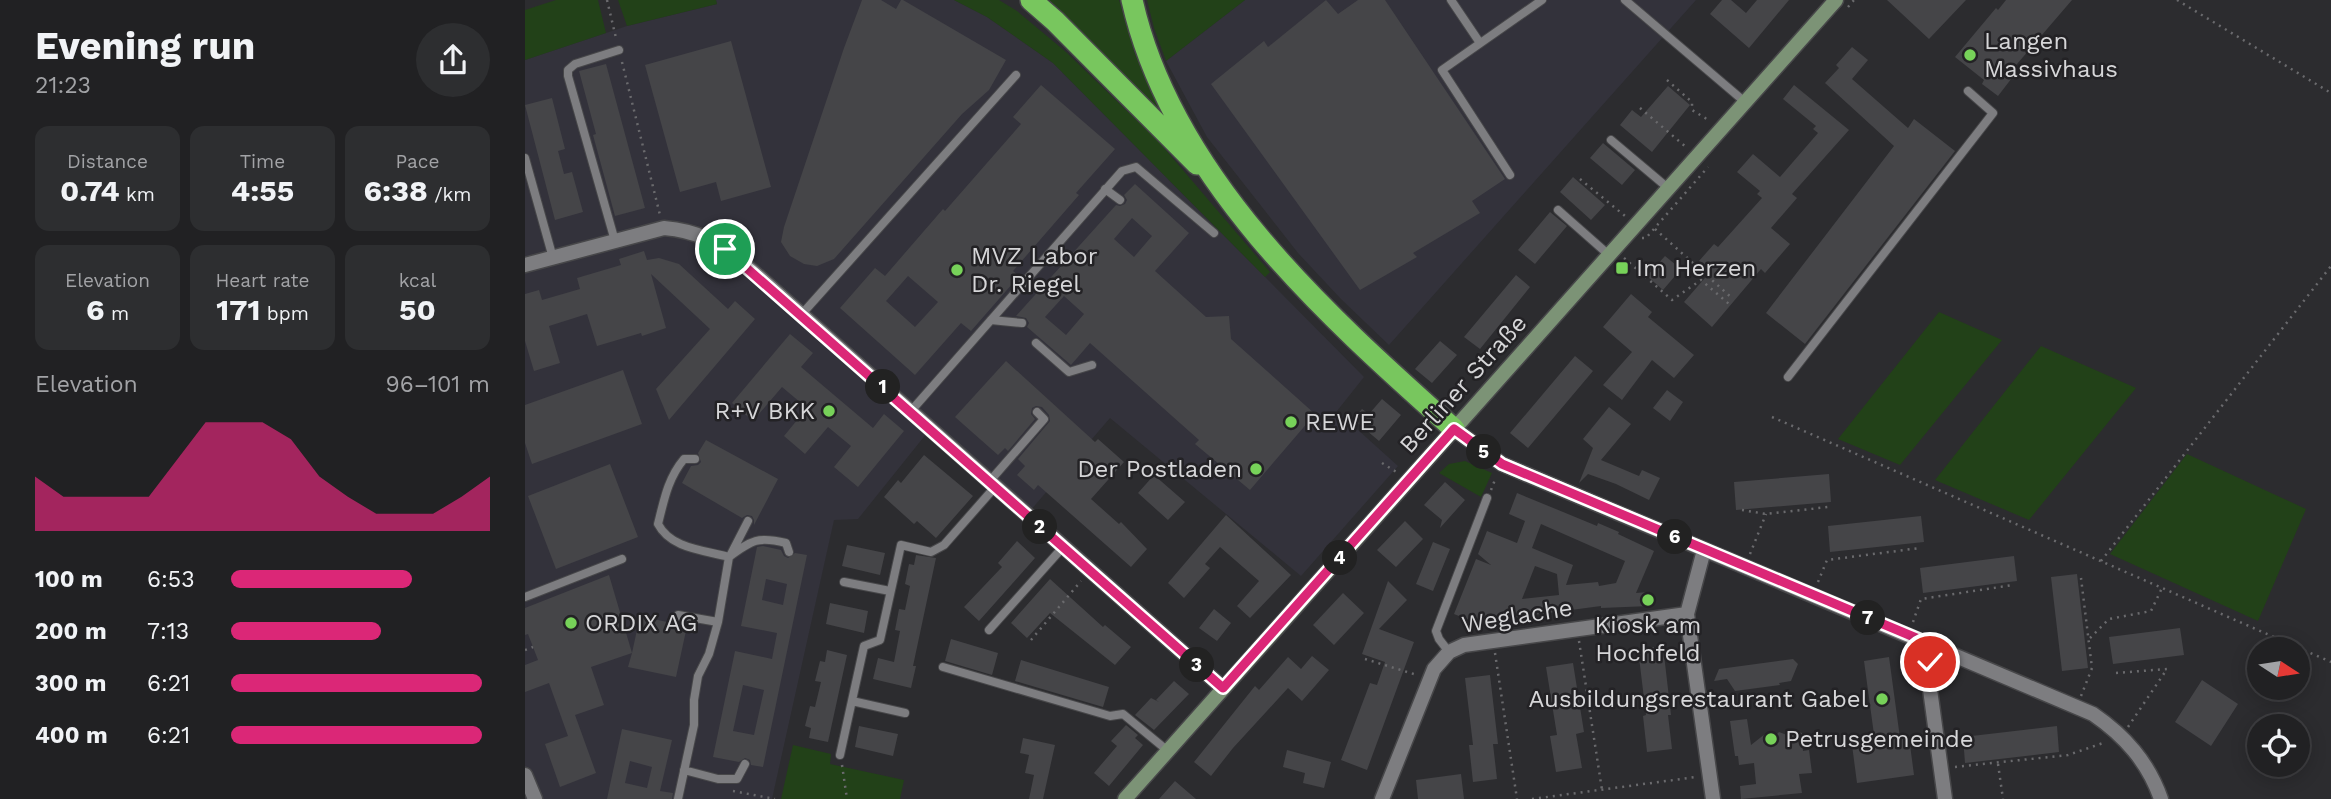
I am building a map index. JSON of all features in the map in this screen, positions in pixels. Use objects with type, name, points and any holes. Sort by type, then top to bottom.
[{"type":"highway","points":[[1031,0],[1225,193],[1314,299],[1380,364],[1454,429]]},
{"type":"highway","points":[[1132,0],[1146,48],[1160,82],[1180,121],[1225,193]]},
{"type":"street","name":"Berliner Straße","points":[[1125,799],[1836,0]]},
{"type":"street","points":[[525,265],[664,228],[685,230],[710,238],[742,262],[1223,688]]},
{"type":"street","points":[[1454,429],[1502,464],[2077,706],[2101,719],[2122,737],[2148,770],[2161,799]]},
{"type":"street","points":[[1705,550],[1687,614],[1713,799]]},
{"type":"street","name":"Weglache","points":[[1382,799],[1434,669],[1449,652],[1464,645],[1687,614]]},
{"type":"street","points":[[1933,645],[1929,682],[1945,799]]},
{"type":"street","points":[[525,775],[535,799]]},
{"type":"lane","points":[[1451,0],[1480,43]]},
{"type":"lane","points":[[1510,175],[1442,70],[1542,0]]},
{"type":"lane","points":[[1625,0],[1745,102]]},
{"type":"lane","points":[[615,241],[568,69],[575,64],[619,50]]},
{"type":"lane","points":[[801,315],[1016,75]]},
{"type":"lane","points":[[1788,377],[1993,113],[1968,91]]},
{"type":"lane","points":[[1611,140],[1668,188]]},
{"type":"lane","points":[[525,158],[554,258]]},
{"type":"lane","points":[[911,411],[1122,171],[1136,167],[1214,233]]},
{"type":"lane","points":[[1105,189],[1120,200]]},
{"type":"lane","points":[[1558,210],[1611,252]]},
{"type":"lane","points":[[991,320],[1022,323]]},
{"type":"lane","points":[[1036,343],[1069,372],[1092,365]]},
{"type":"lane","points":[[841,755],[864,646],[880,640],[901,545],[930,552],[944,545],[992,484],[1047,422],[1037,412]]},
{"type":"lane","points":[[695,459],[684,459],[675,470],[667,488],[658,524],[664,535],[679,544],[729,557]]},
{"type":"lane","points":[[1449,652],[1436,631],[1487,498]]},
{"type":"lane","points":[[678,799],[694,724],[698,676],[709,654],[729,557],[748,522]]},
{"type":"lane","points":[[729,557],[752,540],[770,539],[786,543],[789,552]]},
{"type":"lane","points":[[989,630],[1063,547]]},
{"type":"lane","points":[[525,597],[622,559]]},
{"type":"lane","points":[[844,582],[890,591]]},
{"type":"lane","points":[[673,623],[678,615],[717,622]]},
{"type":"lane","points":[[943,667],[1110,716],[1123,714],[1168,751]]},
{"type":"lane","points":[[852,701],[905,713]]},
{"type":"lane","points":[[684,769],[718,779],[737,779],[745,764]]},
{"type":"path","points":[[607,0],[664,228]]},
{"type":"path","points":[[2177,0],[2331,93]]},
{"type":"path","points":[[1667,80],[1692,102],[1692,110],[1721,128]]},
{"type":"path","points":[[1640,108],[1697,156]]},
{"type":"path","points":[[1580,178],[1639,221],[1733,299]]},
{"type":"path","points":[[1611,252],[1672,299],[1701,280],[1729,304]]},
{"type":"path","points":[[2101,561],[2331,266]]},
{"type":"path","points":[[1772,417],[2331,662]]},
{"type":"path","points":[[1382,463],[1411,478]]},
{"type":"path","points":[[1487,498],[1502,464]]},
{"type":"path","points":[[1742,510],[1766,514],[1828,507]]},
{"type":"path","points":[[1745,566],[1766,514]]},
{"type":"path","points":[[1812,595],[1827,560],[1920,548]]},
{"type":"path","points":[[1031,640],[1090,571]]},
{"type":"path","points":[[2077,706],[2092,668],[2081,578]]},
{"type":"path","points":[[1909,635],[1920,599],[2013,586]]},
{"type":"path","points":[[2089,639],[2109,619],[2151,611],[2162,588]]},
{"type":"path","points":[[525,650],[533,647]]},
{"type":"path","points":[[1581,655],[1602,790]]},
{"type":"path","points":[[1365,659],[1430,680]]},
{"type":"path","points":[[1497,667],[1517,799]]},
{"type":"path","points":[[1941,769],[2068,755],[2122,737],[2168,669],[2116,673]]},
{"type":"path","points":[[841,755],[847,799]]},
{"type":"path","points":[[1998,763],[2003,799]]},
{"type":"path","points":[[1532,799],[1710,775]]},
{"type":"shaded area","points":[[716,0],[954,0],[987,17],[1053,63],[1364,377],[1337,411],[1398,466],[1301,576],[1110,418],[1030,511],[935,423],[858,519],[834,520],[772,799],[525,799],[525,60],[627,26],[717,4]]},
{"type":"shaded area","points":[[1245,0],[1696,0],[1389,345],[1298,253],[1207,137],[1166,61]]},
{"type":"green space","points":[[556,0],[598,0],[606,33],[525,60],[525,10]]},
{"type":"green space","points":[[618,0],[716,0],[717,4],[627,26]]},
{"type":"green space","points":[[954,0],[999,0],[1017,11],[1066,52],[1159,142],[1270,272],[1265,277],[1053,63],[987,17]]},
{"type":"green space","points":[[1047,0],[1119,0],[1135,54],[1164,118],[1075,25]]},
{"type":"green space","points":[[1147,0],[1245,0],[1166,61]]},
{"type":"green space","points":[[1939,312],[2002,340],[1900,465],[1838,439]]},
{"type":"green space","points":[[2041,346],[2136,388],[2029,520],[1935,480]]},
{"type":"green space","points":[[2187,454],[2306,509],[2258,621],[2110,554]]},
{"type":"green space","points":[[1465,461],[1492,473],[1481,497],[1439,473],[1449,464]]},
{"type":"green space","points":[[793,745],[831,754],[830,764],[904,780],[900,799],[781,799]]},
{"type":"building","points":[[862,0],[881,0],[896,9],[903,0],[1006,60],[989,90],[962,114],[834,259],[817,266],[804,264],[790,256],[781,242],[784,227]]},
{"type":"building","points":[[1326,0],[1338,14],[1358,0],[1385,0],[1505,179],[1472,201],[1480,213],[1413,253],[1417,257],[1360,290],[1211,84],[1264,41],[1268,47]]},
{"type":"building","points":[[1722,0],[1731,0],[1746,13],[1757,0],[1789,0],[1749,48],[1710,14]]},
{"type":"building","points":[[1887,0],[1966,0],[1929,39]]},
{"type":"building","points":[[2006,0],[2072,0],[2011,71],[2015,74],[1998,96],[1982,84],[1984,80],[1955,57],[1996,8],[1998,10]]},
{"type":"building","points":[[731,41],[771,187],[721,201],[716,182],[680,192],[645,65]]},
{"type":"building","points":[[1852,47],[1868,60],[1852,79],[1908,128],[1914,119],[1955,151],[1805,344],[1766,313],[1894,146],[1825,83],[1839,68],[1836,65]]},
{"type":"building","points":[[606,64],[645,208],[615,216],[579,71]]},
{"type":"building","points":[[1041,85],[1115,149],[1013,271],[1019,276],[971,331],[961,323],[915,375],[840,308],[875,268],[885,276],[943,209],[945,211],[1021,124],[1013,117]],"holes":[[[908,276],[938,302],[915,327],[886,301]]]},
{"type":"building","points":[[1794,85],[1849,130],[1792,194],[1797,198],[1771,228],[1790,244],[1765,273],[1761,269],[1712,327],[1684,302],[1711,271],[1699,261],[1714,244],[1718,247],[1762,198],[1757,194],[1760,191],[1737,172],[1753,154],[1780,177],[1818,133],[1813,129],[1816,126],[1783,99]]},
{"type":"building","points":[[1668,86],[1690,105],[1652,152],[1620,125],[1632,110],[1641,117]]},
{"type":"building","points":[[552,98],[565,149],[558,151],[564,174],[572,172],[583,212],[555,220],[525,105]]},
{"type":"building","points":[[1603,143],[1635,170],[1622,185],[1590,158]]},
{"type":"building","points":[[1573,177],[1605,205],[1591,220],[1560,192]]},
{"type":"building","points":[[1135,184],[1189,233],[1155,271],[1206,317],[1229,316],[1231,339],[1315,414],[1250,490],[1195,444],[1199,440],[1090,343],[1071,365],[1027,327],[1029,323],[1026,318],[1016,316],[1116,205],[1125,204],[1127,200],[1124,195]],"holes":[[[1132,218],[1152,236],[1134,257],[1114,239]],[[1064,296],[1084,314],[1066,335],[1045,317]]]},
{"type":"building","points":[[1550,212],[1567,226],[1535,264],[1518,250]]},
{"type":"building","points":[[644,251],[647,260],[659,258],[679,264],[728,309],[735,301],[755,319],[669,420],[656,389],[710,329],[651,274],[666,328],[597,346],[587,314],[549,326],[560,363],[534,371],[525,341],[525,294],[539,290],[542,300],[580,289],[577,278],[621,265],[619,259]]},
{"type":"building","points":[[1665,256],[1681,269],[1663,290],[1647,276]]},
{"type":"building","points":[[1516,275],[1530,287],[1480,349],[1464,337]]},
{"type":"building","points":[[1631,294],[1652,312],[1648,317],[1694,355],[1674,378],[1652,360],[1622,400],[1603,385],[1632,352],[1603,327]]},
{"type":"building","name":"R+V BKK","points":[[790,334],[813,353],[801,367],[873,428],[884,414],[904,431],[858,487],[834,467],[851,446],[828,427],[805,454],[784,436],[807,408],[782,387],[753,421],[732,403]]},
{"type":"building","points":[[1440,341],[1457,355],[1432,383],[1415,369]]},
{"type":"building","points":[[1575,356],[1593,371],[1528,448],[1510,433]]},
{"type":"building","points":[[1006,361],[1095,442],[1098,439],[1124,462],[1091,499],[1119,524],[1121,522],[1147,549],[1131,567],[1038,485],[1034,490],[1017,475],[1025,466],[1018,459],[1050,421],[1049,415],[1042,407],[1032,408],[1031,414],[1035,419],[1008,451],[1005,448],[998,455],[955,417]]},
{"type":"building","points":[[623,370],[642,424],[532,464],[525,443],[525,405]]},
{"type":"building","points":[[1667,390],[1683,402],[1670,421],[1653,408]]},
{"type":"building","points":[[1382,399],[1401,415],[1379,441],[1353,419],[1362,409],[1369,414]]},
{"type":"building","points":[[1609,407],[1631,424],[1601,460],[1639,476],[1642,470],[1660,478],[1649,500],[1588,474],[1579,483],[1593,448],[1583,439]]},
{"type":"building","points":[[706,440],[778,479],[754,525],[752,516],[742,518],[682,483],[691,466],[701,462],[698,453]]},
{"type":"building","points":[[924,455],[973,496],[936,538],[917,521],[914,524],[884,497],[898,480],[901,483]]},
{"type":"building","points":[[610,464],[638,537],[556,569],[528,496]]},
{"type":"building","points":[[1829,474],[1831,502],[1736,510],[1734,482]]},
{"type":"building","points":[[1154,475],[1185,502],[1168,520],[1138,493]]},
{"type":"building","points":[[1445,482],[1465,500],[1440,528],[1442,520],[1424,505]]},
{"type":"building","points":[[1517,493],[1597,526],[1598,523],[1654,551],[1636,593],[1648,592],[1650,606],[1601,606],[1482,622],[1481,625],[1454,614],[1476,559],[1491,565],[1478,554],[1487,531],[1517,543],[1525,521],[1509,514]],"holes":[[[1541,524],[1625,561],[1616,583],[1599,586],[1598,582],[1566,585],[1573,565],[1532,548]],[[1535,566],[1557,574],[1559,595],[1522,599]]]},
{"type":"building","points":[[1226,515],[1291,575],[1250,618],[1237,606],[1259,581],[1220,547],[1205,564],[1210,568],[1184,598],[1168,583]]},
{"type":"building","points":[[1921,516],[1924,542],[1830,552],[1828,526]]},
{"type":"building","points":[[1405,521],[1423,539],[1396,567],[1377,550]]},
{"type":"building","points":[[1017,541],[1035,558],[979,621],[964,607],[1002,567],[998,563]]},
{"type":"building","points":[[1433,542],[1450,549],[1433,591],[1416,584]]},
{"type":"building","points":[[847,545],[885,553],[880,575],[842,566]]},
{"type":"building","points":[[757,547],[781,550],[788,558],[795,553],[807,555],[763,767],[751,765],[750,760],[745,758],[739,762],[713,757],[735,651],[772,659],[777,633],[741,626]],"holes":[[[766,579],[787,584],[783,605],[762,600]],[[743,685],[764,690],[754,735],[733,731]]]},
{"type":"building","points":[[916,555],[936,558],[913,666],[916,666],[911,688],[873,679],[878,658],[894,662],[900,631],[895,630],[899,609],[905,610],[910,586],[905,584],[909,564],[914,565]]},
{"type":"building","points":[[2014,556],[2017,581],[1923,593],[1920,568]]},
{"type":"building","points":[[2077,574],[2088,668],[2062,671],[2051,577]]},
{"type":"building","name":"ORDIX AG","points":[[609,575],[632,653],[591,667],[604,705],[575,715],[596,773],[560,787],[545,744],[568,736],[549,683],[525,692],[525,665],[538,660],[528,634],[525,635],[525,608]]},
{"type":"building","points":[[1050,579],[1103,627],[1105,625],[1131,647],[1115,665],[1050,613],[1027,638],[1011,623]]},
{"type":"building","points":[[1388,581],[1407,600],[1379,629],[1414,642],[1367,770],[1341,760],[1370,683],[1377,685],[1385,662],[1362,654]]},
{"type":"building","points":[[1343,593],[1364,613],[1334,645],[1313,625]]},
{"type":"building","points":[[830,603],[868,611],[864,633],[826,624]]},
{"type":"building","points":[[1214,609],[1231,623],[1217,641],[1199,628]]},
{"type":"building","points":[[640,616],[667,622],[672,629],[680,625],[687,626],[676,677],[628,667]]},
{"type":"building","points":[[2180,628],[2184,655],[2113,664],[2109,637]]},
{"type":"building","points":[[951,639],[998,653],[992,675],[945,661]]},
{"type":"building","points":[[1663,646],[1672,749],[1647,752],[1643,716],[1646,715],[1638,649]]},
{"type":"building","points":[[827,650],[847,655],[828,742],[809,738],[811,728],[805,726],[810,706],[815,707],[821,682],[815,681],[820,661],[825,662]]},
{"type":"building","points":[[1312,656],[1329,670],[1302,701],[1288,688],[1211,776],[1194,762],[1255,686],[1259,690],[1288,657],[1301,669]]},
{"type":"building","name":"Ausbildungsrestaurant Gabel","points":[[1889,657],[1900,738],[1909,737],[1914,775],[1857,783],[1852,745],[1875,742],[1864,661]]},
{"type":"building","points":[[1793,659],[1798,664],[1791,681],[1779,683],[1780,685],[1735,691],[1727,679],[1714,681],[1719,669]]},
{"type":"building","points":[[1021,660],[1109,687],[1103,707],[1015,681]]},
{"type":"building","points":[[1573,663],[1584,732],[1576,734],[1582,768],[1556,772],[1550,736],[1557,735],[1546,667]]},
{"type":"building","points":[[1490,675],[1498,744],[1493,744],[1497,779],[1473,782],[1469,745],[1473,745],[1465,678]]},
{"type":"building","points":[[2202,680],[2238,704],[2211,746],[2175,722]]},
{"type":"building","points":[[1174,681],[1189,694],[1154,730],[1135,715],[1151,698],[1159,702],[1156,700]]},
{"type":"building","points":[[1747,719],[1751,745],[1765,734],[1773,738],[1779,732],[1787,735],[1794,730],[1802,733],[1803,751],[1809,750],[1812,773],[1799,774],[1802,793],[1741,799],[1740,786],[1756,784],[1754,763],[1739,765],[1738,756],[1735,756],[1730,721]]},
{"type":"building","points":[[1126,725],[1138,735],[1135,738],[1143,745],[1109,786],[1094,773],[1117,746],[1111,741]]},
{"type":"building","points":[[859,726],[898,734],[893,756],[855,747]]},
{"type":"building","points":[[2057,726],[2059,752],[1965,763],[1963,737]]},
{"type":"building","points":[[622,729],[672,740],[660,791],[673,793],[672,799],[607,799]],"holes":[[[630,761],[652,767],[647,788],[625,783]]]},
{"type":"building","points":[[1023,738],[1055,745],[1043,799],[1029,799],[1034,775],[1025,773],[1029,755],[1020,753]]},
{"type":"building","points":[[1287,750],[1331,762],[1324,788],[1303,783],[1305,773],[1283,767]]},
{"type":"building","points":[[1461,774],[1464,799],[1418,799],[1416,780]]},
{"type":"building","points":[[1175,781],[1196,799],[1159,799]]},
{"type":"place","name":"Langen Massivhaus","points":[[1970,55]]},
{"type":"place","name":"Im Herzen","points":[[1622,268]]},
{"type":"place","name":"MVZ Labor Dr. Riegel","points":[[957,270]]},
{"type":"place","name":"R+V BKK","points":[[829,411]]},
{"type":"place","name":"REWE","points":[[1291,422]]},
{"type":"place","name":"Der Postladen","points":[[1256,469]]},
{"type":"place","name":"Kiosk am Hochfeld","points":[[1648,600]]},
{"type":"place","name":"ORDIX AG","points":[[571,623]]},
{"type":"place","name":"Ausbildungsrestaurant Gabel","points":[[1882,699]]},
{"type":"place","name":"Petrusgemeinde","points":[[1771,739]]},
{"type":"route","points":[[725,249],[1223,688],[1454,429],[1502,464],[1933,645],[1930,662]]}]
